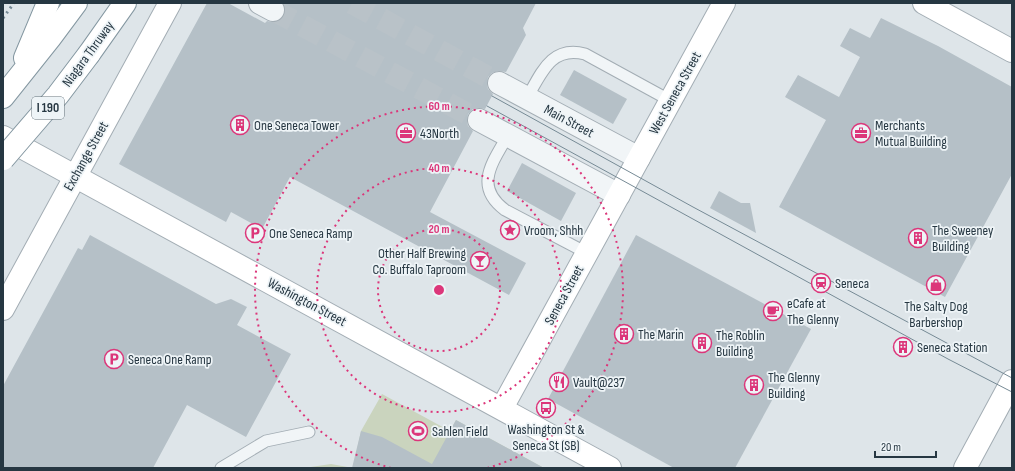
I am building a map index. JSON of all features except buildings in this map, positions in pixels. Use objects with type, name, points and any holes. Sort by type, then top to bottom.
[{"type":"main road","points":[[9,90],[48,3]]},
{"type":"main road","points":[[9,90],[76,3]]},
{"type":"main road","name":"Niagara Thruway","points":[[3,159],[58,95],[126,3]]},
{"type":"main road","name":"Exchange Street","points":[[3,309],[170,3]]},
{"type":"main road","name":"West Seneca Street","points":[[622,189],[724,3]]},
{"type":"main road","points":[[924,3],[1012,51]]},
{"type":"main road","name":"Washington Street","points":[[3,137],[610,468]]},
{"type":"main road","name":"Seneca Street","points":[[502,408],[622,189]]},
{"type":"main road","points":[[965,468],[1007,403],[1012,381]]},
{"type":"street","name":"Main Street","points":[[500,83],[638,158]]},
{"type":"street","points":[[479,120],[622,189]]},
{"type":"lane","points":[[527,98],[542,71],[549,62],[558,55],[568,52],[577,52],[584,54],[671,100]]},
{"type":"lane","points":[[508,135],[490,170],[487,185],[492,197],[505,210],[587,253]]},
{"type":"lane","points":[[221,468],[266,441],[309,432]]},
{"type":"green space","name":"Sahlen Field","points":[[382,394],[450,431],[456,420],[544,468],[353,468],[361,431]]},
{"type":"green space","points":[[331,464],[353,468],[304,468]]},
{"type":"tunnel","points":[[352,3],[499,83]]},
{"type":"tunnel","points":[[273,10],[479,120]]},
{"type":"tram line","points":[[492,96],[693,207],[1012,378]]},
{"type":"tram line","points":[[487,106],[948,359],[1012,392]]},
{"type":"railway","points":[[3,18],[14,3]]},
{"type":"place","name":"One Seneca Tower","points":[[240,125]]},
{"type":"place","name":"43North","points":[[406,133]]},
{"type":"place","name":"Merchants Mutual Building","points":[[861,133]]},
{"type":"place","name":"Vroom, Shhh","points":[[510,230]]},
{"type":"place","name":"One Seneca Ramp","points":[[255,233]]},
{"type":"place","name":"The Sweeney Building","points":[[918,238]]},
{"type":"place","name":"Other Half Brewing Co. Buffalo Taproom","points":[[480,261]]},
{"type":"place","name":"Seneca","points":[[821,283]]},
{"type":"place","name":"The Salty Dog Barbershop","points":[[936,285]]},
{"type":"place","name":"eCafe at The Glenny","points":[[773,311]]},
{"type":"place","name":"The Marin","points":[[624,334]]},
{"type":"place","name":"The Roblin Building","points":[[702,343]]},
{"type":"place","name":"Seneca Station","points":[[903,347]]},
{"type":"place","name":"Seneca One Ramp","points":[[114,359]]},
{"type":"place","name":"Vault@237","points":[[559,382]]},
{"type":"place","name":"The Glenny Building","points":[[754,385]]},
{"type":"place","name":"Washington St & Seneca St (SB)","points":[[546,408]]},
{"type":"place","name":"Sahlen Field","points":[[418,431]]}]
